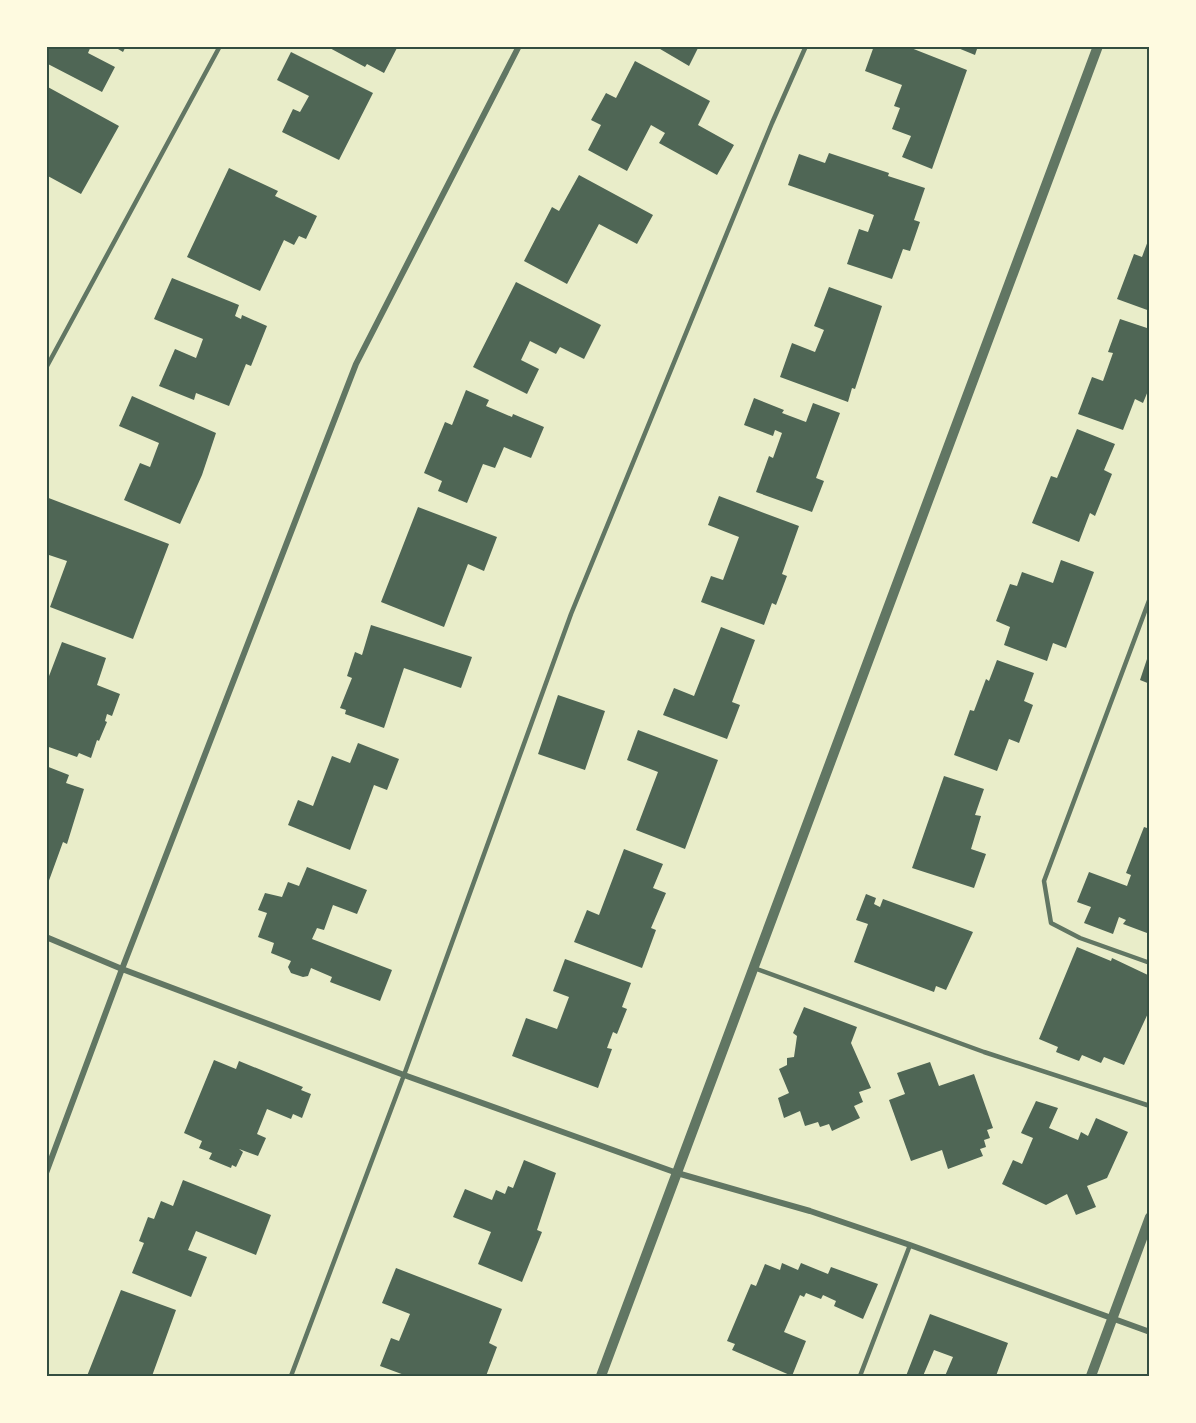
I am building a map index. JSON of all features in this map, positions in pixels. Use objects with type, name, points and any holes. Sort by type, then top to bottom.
[{"type":"street","points":[[46,1173],[122,969],[356,364],[519,46]]},
{"type":"street","points":[[601,1377],[1098,46]]},
{"type":"street","points":[[46,937],[122,969],[404,1075],[677,1173],[810,1211],[1149,1332]]},
{"type":"street","points":[[1091,1377],[1149,1217]]},
{"type":"lane","points":[[46,368],[220,46]]},
{"type":"lane","points":[[291,1377],[404,1075],[571,614],[763,144],[806,46]]},
{"type":"lane","points":[[1149,598],[1044,881],[1051,923],[1080,938],[1149,963]]},
{"type":"lane","points":[[754,968],[984,1052],[1149,1106]]},
{"type":"lane","points":[[860,1377],[910,1245]]},
{"type":"building","points":[[46,46],[91,46],[88,53],[115,67],[102,92],[46,63]]},
{"type":"building","points":[[113,46],[126,46],[123,52]]},
{"type":"building","points":[[326,46],[398,46],[384,73],[367,64],[365,67]]},
{"type":"building","points":[[655,46],[699,46],[689,66]]},
{"type":"building","points":[[874,46],[906,46],[967,70],[932,169],[902,157],[911,136],[892,129],[900,108],[894,106],[902,85],[865,71]]},
{"type":"building","points":[[953,46],[978,46],[975,55]]},
{"type":"building","points":[[291,52],[373,93],[339,160],[282,132],[293,109],[300,112],[309,96],[277,80]]},
{"type":"building","points":[[635,61],[710,101],[698,125],[734,145],[717,175],[659,143],[665,133],[651,125],[627,171],[588,150],[601,125],[591,120],[606,93],[616,98]]},
{"type":"building","points":[[46,86],[119,126],[81,194],[46,175]]},
{"type":"building","points":[[829,153],[925,188],[914,220],[920,222],[910,251],[903,249],[892,279],[847,264],[859,229],[868,232],[874,215],[788,185],[799,154],[825,163]]},
{"type":"building","points":[[229,168],[278,191],[275,196],[317,216],[306,239],[299,236],[294,245],[284,240],[260,291],[187,257]]},
{"type":"building","points":[[579,175],[653,215],[637,244],[599,224],[567,284],[524,261],[552,207],[559,211]]},
{"type":"building","points":[[1149,238],[1150,311],[1117,299],[1134,254],[1142,257]]},
{"type":"building","points":[[172,278],[239,305],[235,316],[241,319],[242,315],[267,326],[251,366],[246,364],[229,406],[196,393],[194,400],[159,386],[175,349],[196,358],[203,339],[154,319]]},
{"type":"building","points":[[516,282],[601,325],[584,359],[560,347],[556,354],[530,341],[521,360],[539,369],[527,394],[473,367]]},
{"type":"building","points":[[829,287],[882,306],[855,389],[852,388],[848,402],[780,377],[792,343],[815,352],[824,330],[814,326]]},
{"type":"building","points":[[1120,319],[1150,329],[1150,386],[1143,403],[1135,399],[1123,430],[1078,414],[1092,377],[1103,381],[1113,353],[1108,352]]},
{"type":"building","points":[[466,390],[489,400],[486,406],[544,427],[531,458],[504,447],[495,468],[483,464],[467,503],[438,491],[442,481],[424,473],[445,422],[452,425]]},
{"type":"building","points":[[132,396],[216,433],[202,475],[180,524],[124,500],[140,463],[150,467],[159,443],[119,426]]},
{"type":"building","points":[[754,398],[784,410],[782,413],[806,422],[813,403],[840,413],[816,478],[824,481],[812,512],[756,492],[769,456],[773,458],[782,433],[775,430],[773,436],[744,425]]},
{"type":"building","points":[[1077,429],[1115,444],[1104,470],[1112,474],[1095,516],[1090,513],[1079,542],[1032,523],[1051,476],[1057,478]]},
{"type":"building","points":[[719,496],[799,526],[782,574],[787,576],[776,605],[772,603],[764,625],[701,602],[711,576],[723,580],[739,537],[708,525]]},
{"type":"building","points":[[46,497],[169,544],[133,639],[50,607],[67,561],[46,554]]},
{"type":"building","points":[[418,507],[497,537],[484,571],[468,564],[444,627],[381,602]]},
{"type":"building","points":[[1061,560],[1094,572],[1066,648],[1053,643],[1047,661],[1004,645],[1010,627],[996,621],[1010,584],[1017,586],[1022,572],[1053,583]]},
{"type":"building","points":[[371,625],[472,657],[461,688],[404,668],[384,728],[345,714],[346,710],[340,708],[352,678],[347,676],[355,652],[362,655]]},
{"type":"building","points":[[721,627],[755,640],[732,702],[740,705],[727,739],[663,715],[674,688],[694,696]]},
{"type":"building","points":[[62,642],[106,658],[97,685],[120,694],[112,716],[107,714],[105,721],[107,722],[99,741],[97,740],[91,758],[79,753],[77,757],[46,746],[46,684]]},
{"type":"building","points":[[1150,653],[1150,684],[1140,680]]},
{"type":"building","points":[[997,660],[1034,673],[1024,701],[1033,705],[1019,743],[1009,739],[997,771],[954,755],[970,710],[974,711],[986,679],[989,681]]},
{"type":"building","points":[[558,695],[605,711],[585,770],[538,754]]},
{"type":"building","points":[[638,730],[718,760],[685,849],[636,830],[658,772],[627,760]]},
{"type":"building","points":[[358,743],[399,759],[387,790],[374,785],[350,850],[288,825],[298,800],[313,806],[332,756],[350,763]]},
{"type":"building","points":[[46,766],[69,775],[66,783],[84,789],[67,844],[63,842],[47,886]]},
{"type":"building","points":[[944,776],[984,789],[975,815],[981,816],[971,849],[986,854],[974,888],[912,868]]},
{"type":"building","points":[[1144,827],[1150,829],[1150,930],[1148,929],[1147,933],[1123,924],[1126,920],[1119,917],[1113,934],[1084,923],[1091,907],[1077,902],[1089,872],[1127,886],[1131,875],[1126,873]]},
{"type":"building","points":[[624,849],[663,864],[653,888],[666,893],[651,928],[656,930],[642,968],[574,942],[587,910],[599,915]]},
{"type":"building","points":[[307,867],[367,890],[357,914],[333,905],[324,930],[317,928],[312,939],[392,970],[380,1001],[330,982],[332,977],[311,968],[308,976],[303,977],[291,973],[288,967],[291,961],[271,953],[274,943],[258,937],[267,913],[258,910],[265,893],[282,897],[288,882],[299,886]]},
{"type":"building","points":[[866,894],[876,898],[874,904],[880,907],[883,899],[973,932],[946,990],[936,986],[934,992],[854,962],[868,924],[856,920]]},
{"type":"building","points":[[1077,947],[1111,961],[1112,958],[1150,976],[1150,1009],[1124,1065],[1104,1057],[1101,1063],[1082,1055],[1079,1061],[1056,1052],[1058,1047],[1039,1039]]},
{"type":"building","points":[[565,959],[631,983],[622,1007],[627,1009],[617,1034],[613,1032],[607,1048],[612,1049],[598,1088],[512,1056],[526,1018],[557,1029],[569,997],[553,991]]},
{"type":"building","points":[[804,1007],[857,1027],[851,1043],[871,1088],[859,1092],[863,1102],[854,1106],[860,1118],[832,1131],[829,1124],[820,1127],[818,1122],[805,1126],[800,1111],[784,1118],[778,1098],[789,1093],[779,1069],[787,1065],[787,1058],[794,1057],[797,1036],[793,1033]]},
{"type":"building","points":[[214,1060],[236,1069],[239,1061],[303,1087],[301,1090],[311,1094],[302,1118],[293,1114],[291,1119],[267,1109],[257,1134],[266,1138],[258,1156],[239,1149],[243,1152],[236,1167],[232,1165],[231,1168],[209,1159],[212,1153],[199,1148],[202,1141],[184,1133]]},
{"type":"building","points":[[930,1062],[939,1086],[974,1074],[993,1128],[987,1130],[990,1138],[984,1140],[986,1147],[980,1149],[983,1156],[948,1169],[942,1150],[911,1161],[889,1100],[905,1094],[897,1073]]},
{"type":"building","points":[[1036,1101],[1058,1108],[1049,1128],[1078,1140],[1081,1132],[1088,1136],[1096,1118],[1128,1132],[1107,1178],[1087,1186],[1096,1207],[1076,1215],[1067,1194],[1046,1205],[1002,1184],[1013,1160],[1022,1164],[1033,1138],[1021,1133]]},
{"type":"building","points":[[524,1160],[556,1173],[537,1230],[542,1232],[522,1282],[478,1264],[491,1232],[453,1217],[465,1189],[492,1200],[496,1190],[505,1194],[508,1186],[513,1188]]},
{"type":"building","points":[[183,1180],[271,1215],[256,1255],[196,1231],[188,1250],[207,1257],[191,1297],[132,1273],[144,1243],[139,1241],[148,1217],[154,1219],[161,1201],[173,1206]]},
{"type":"building","points":[[782,1263],[798,1270],[801,1263],[828,1274],[831,1267],[878,1284],[863,1319],[834,1306],[836,1301],[823,1295],[821,1299],[806,1293],[804,1297],[800,1295],[784,1332],[806,1341],[792,1376],[732,1350],[735,1344],[727,1341],[751,1284],[756,1286],[765,1264],[780,1270]]},
{"type":"building","points":[[396,1268],[502,1309],[489,1343],[497,1347],[486,1376],[407,1376],[380,1366],[391,1338],[399,1341],[410,1314],[382,1303]]},
{"type":"building","points":[[121,1290],[176,1310],[152,1376],[87,1376]]},
{"type":"building","points":[[930,1314],[1008,1343],[996,1376],[945,1376],[953,1357],[934,1350],[923,1376],[906,1376]]}]
